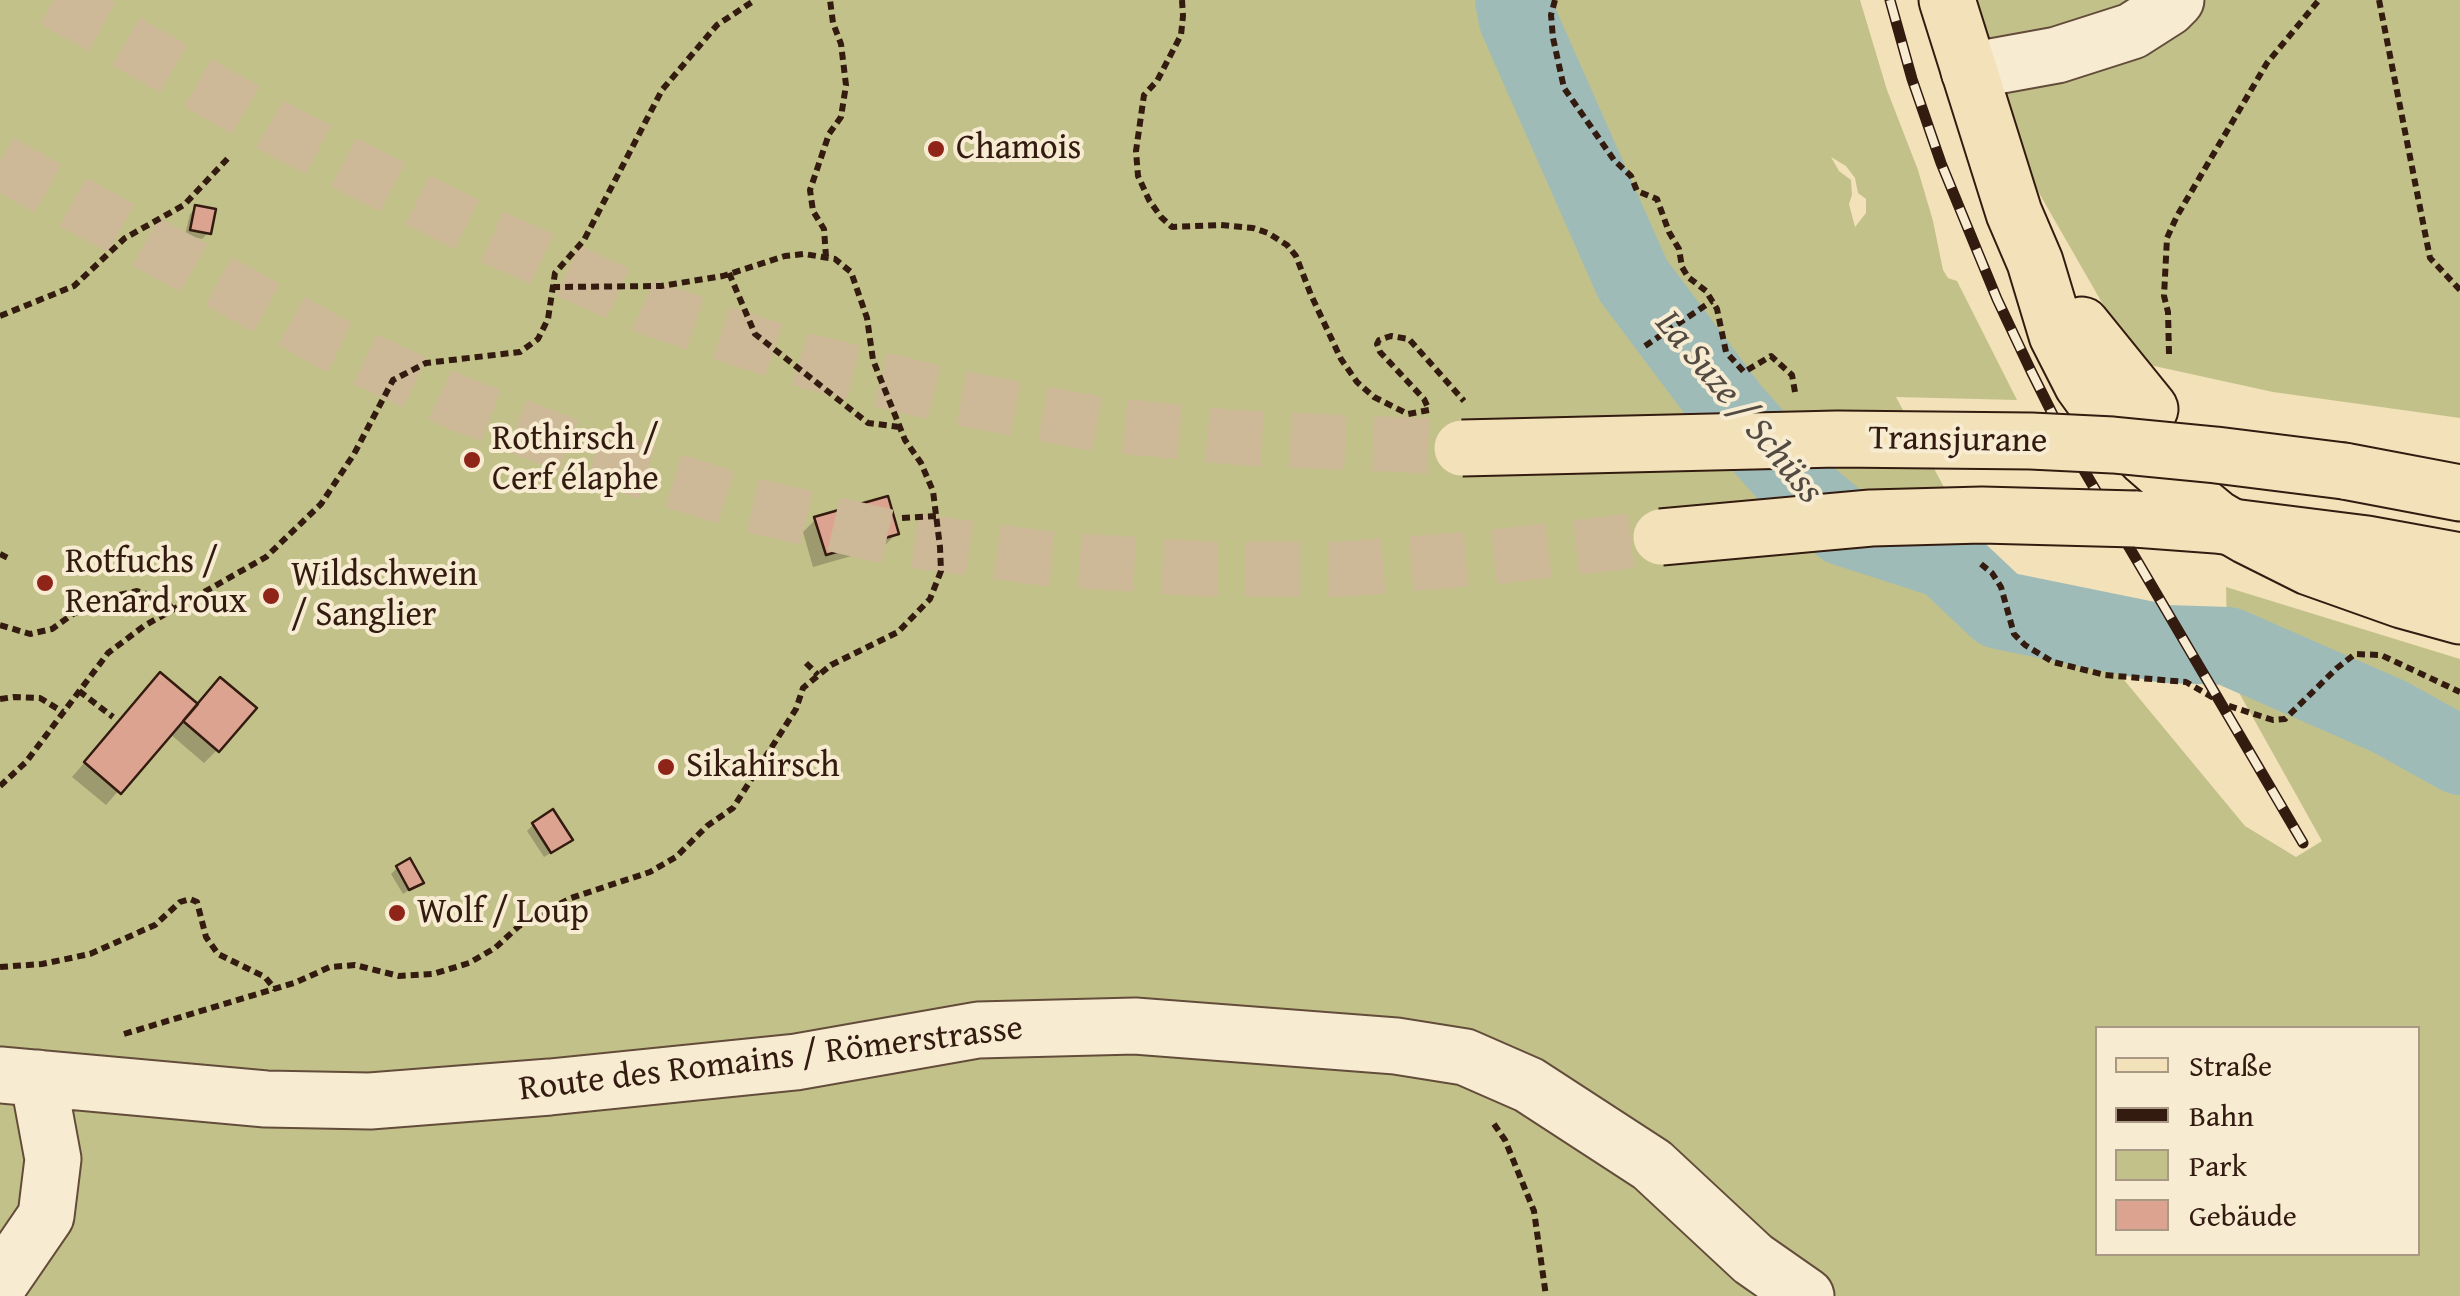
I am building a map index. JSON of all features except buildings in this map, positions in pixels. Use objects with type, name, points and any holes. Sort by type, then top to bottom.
[{"type":"main road","points":[[1947,0],[2057,335],[2102,413],[2146,458],[2216,518],[2247,536],[2310,567],[2460,616]]},
{"type":"main road","points":[[2036,262],[2104,354],[2150,408]]},
{"type":"main road","name":"Transjurane","points":[[1460,434],[1996,440],[2112,445],[2344,471],[2460,492]]},
{"type":"main road","points":[[1654,538],[1871,518],[2061,516],[2216,525],[2367,544],[2460,561]]},
{"type":"street","points":[[1969,71],[2056,55],[2132,31],[2176,0]]},
{"type":"street","name":"Route des Romains / Römerstrasse","points":[[19,1076],[266,1098],[370,1101],[796,1062],[978,1030],[1135,1026],[1396,1046],[1465,1057],[1529,1085],[1652,1165],[1753,1259],[1806,1296]]},
{"type":"street","points":[[0,1283],[46,1216],[53,1159],[19,1076]]},
{"type":"path","points":[[0,786],[26,762],[108,653],[144,626],[266,557],[321,504],[354,454],[393,380],[426,363],[520,352],[538,338],[548,319],[555,273],[584,240],[662,90],[717,25],[755,0]]},
{"type":"path","points":[[826,257],[824,229],[812,211],[810,190],[828,134],[841,118],[846,86],[830,0]]},
{"type":"path","points":[[1182,0],[1181,35],[1157,82],[1144,96],[1138,139],[1138,176],[1155,209],[1172,227],[1253,228],[1286,245],[1296,256],[1341,360],[1357,382],[1374,398],[1408,414],[1429,410],[1377,344],[1391,336],[1409,339],[1464,402],[1460,434]]},
{"type":"path","points":[[1555,0],[1551,15],[1553,38],[1564,88],[1614,160],[1632,176],[1636,191],[1657,199],[1679,249],[1682,267],[1706,291],[1716,309],[1726,352],[1744,372],[1771,356],[1792,375],[1798,404]]},
{"type":"path","points":[[2170,357],[2164,296],[2167,238],[2268,64],[2319,0]]},
{"type":"path","points":[[2378,0],[2430,258],[2460,290]]},
{"type":"path","points":[[0,316],[74,286],[126,238],[184,204],[230,156]]},
{"type":"path","points":[[113,1038],[294,983],[330,967],[355,965],[398,976],[433,974],[469,964],[519,926],[571,898],[650,872],[676,857],[707,826],[733,808],[796,709],[803,688],[832,665],[898,632],[930,599],[941,572],[933,491],[905,440],[873,360],[868,318],[851,272],[835,259],[804,254],[784,256],[729,274],[661,286],[553,287]]},
{"type":"path","points":[[729,274],[755,334],[868,423],[900,427]]},
{"type":"path","points":[[1645,346],[1712,302]]},
{"type":"path","points":[[902,518],[936,516]]},
{"type":"path","points":[[0,554],[10,558]]},
{"type":"path","points":[[1978,562],[2001,587],[2014,634],[2053,662],[2105,675],[2186,682],[2226,704],[2273,720],[2285,719],[2354,654],[2382,655],[2460,692]]},
{"type":"path","points":[[0,625],[30,634],[52,629],[72,614],[110,597],[137,591],[166,600],[172,610]]},
{"type":"path","points":[[806,663],[818,675]]},
{"type":"path","points":[[79,691],[113,717]]},
{"type":"path","points":[[0,699],[40,698],[63,712]]},
{"type":"path","points":[[0,966],[42,964],[90,954],[155,924],[190,898],[198,902],[206,938],[218,954],[265,977],[275,988]]},
{"type":"path","points":[[1490,1120],[1506,1140],[1534,1211],[1546,1296]]},
{"type":"green space","points":[[0,0],[1860,0],[1887,90],[1918,170],[1943,270],[1948,278],[1957,281],[2017,400],[1896,397],[1971,538],[2115,669],[2245,826],[2296,857],[2322,841],[2228,673],[2226,587],[2460,659],[2460,1296],[0,1296]],"holes":[[[1831,157],[1846,166],[1855,178],[1858,193],[1866,199],[1866,213],[1855,227],[1849,204],[1851,180],[1839,171]]]},
{"type":"green space","points":[[1947,0],[2460,0],[2460,418],[2273,392],[2136,362],[1969,71]]},
{"type":"waterway","name":"La Suze / Schüss","points":[[1514,0],[1518,20],[1633,280],[1729,408],[1807,496],[1844,527],[1946,560],[1999,610],[2166,644],[2228,646],[2390,717],[2460,756]]},
{"type":"tunnel","points":[[54,0],[280,130],[475,229],[655,310],[807,361],[944,395],[1098,424],[1243,438],[1453,447]]},
{"type":"tunnel","points":[[0,162],[333,344],[458,403],[591,454],[746,504],[894,538],[1051,559],[1205,569],[1344,569],[1648,539]]},
{"type":"railway","points":[[1890,0],[1941,163],[2031,371],[2062,433],[2303,843]]},
{"type":"place","name":"Chamois","points":[[936,149]]},
{"type":"place","name":"Rothirsch / Cerf élaphe","points":[[472,460]]},
{"type":"place","name":"Rotfuchs / Renard roux","points":[[45,583]]},
{"type":"place","name":"Wildschwein / Sanglier","points":[[271,596]]},
{"type":"place","name":"Sikahirsch","points":[[666,767]]},
{"type":"place","name":"Wolf / Loup","points":[[397,913]]}]
